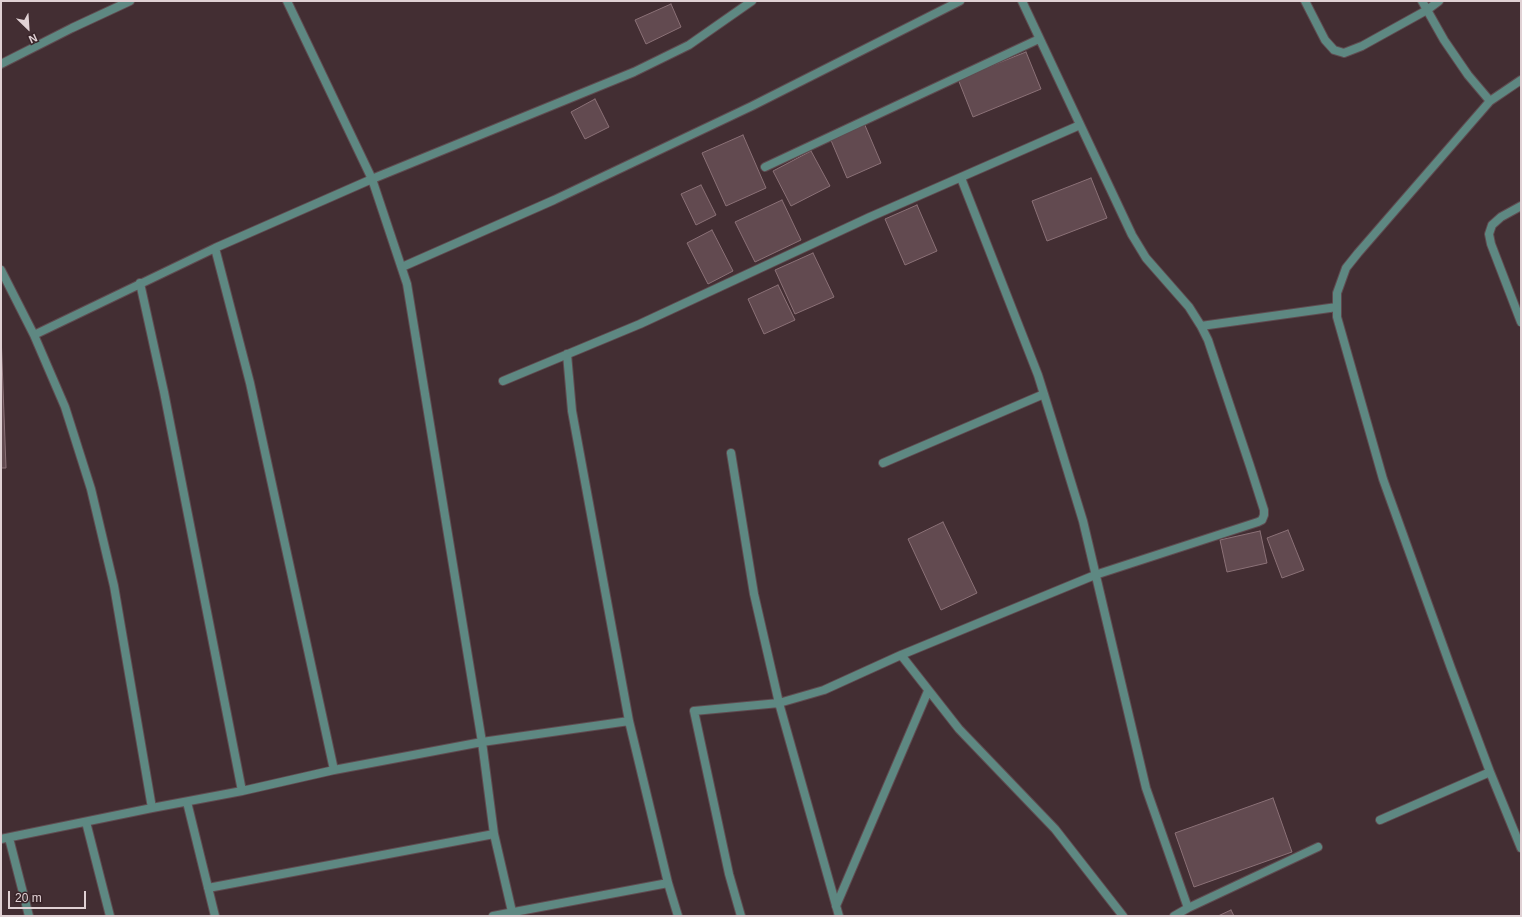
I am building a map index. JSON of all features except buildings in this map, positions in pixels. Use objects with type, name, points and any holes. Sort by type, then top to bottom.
[{"type":"street","points":[[1,64],[130,1]]},
{"type":"street","points":[[287,1],[372,179],[407,284],[482,742],[494,834],[512,914]]},
{"type":"street","points":[[34,335],[214,248],[372,179],[634,72],[689,45],[752,1]]},
{"type":"street","points":[[402,267],[554,200],[752,106],[960,1]]},
{"type":"street","points":[[741,916],[729,874],[694,711],[779,703],[824,690],[901,655],[1095,575],[1258,522],[1262,520],[1264,515],[1264,510],[1250,466],[1208,340],[1189,308],[1146,258],[1132,235],[1039,40],[1022,1]]},
{"type":"street","points":[[1305,1],[1326,40],[1334,50],[1344,53],[1362,46],[1427,10],[1440,1]]},
{"type":"street","points":[[1422,1],[1444,40],[1468,75],[1490,101]]},
{"type":"street","points":[[765,167],[1039,40]]},
{"type":"street","points":[[1521,80],[1490,101],[1354,258],[1346,268],[1337,293],[1337,317],[1383,479],[1451,668],[1490,772],[1521,848]]},
{"type":"street","points":[[503,381],[640,324],[870,217],[1080,126]]},
{"type":"street","points":[[961,178],[1044,394],[1083,521],[1146,788],[1188,908]]},
{"type":"street","points":[[1521,206],[1500,217],[1492,225],[1489,234],[1491,244],[1521,322]]},
{"type":"street","points":[[214,248],[253,399],[334,770]]},
{"type":"street","points":[[1,270],[34,335],[65,407],[91,489],[114,586],[152,808]]},
{"type":"street","points":[[140,283],[164,392],[242,792]]},
{"type":"street","points":[[1201,326],[1337,307]]},
{"type":"street","points":[[567,354],[572,411],[629,721],[668,883],[678,916]]},
{"type":"street","points":[[883,462],[1044,394]]},
{"type":"street","points":[[731,453],[754,594],[779,703],[839,916]]},
{"type":"street","points":[[901,655],[959,729],[1055,829],[1122,916]]},
{"type":"street","points":[[836,906],[928,691]]},
{"type":"street","points":[[29,916],[5,839],[152,808],[242,792],[334,770],[482,742],[629,721]]},
{"type":"street","points":[[1380,820],[1490,772]]},
{"type":"street","points":[[187,802],[215,916]]},
{"type":"street","points":[[86,822],[110,916]]},
{"type":"street","points":[[208,888],[494,834]]},
{"type":"street","points":[[1174,916],[1318,847]]},
{"type":"street","points":[[493,916],[512,914],[668,883]]}]
